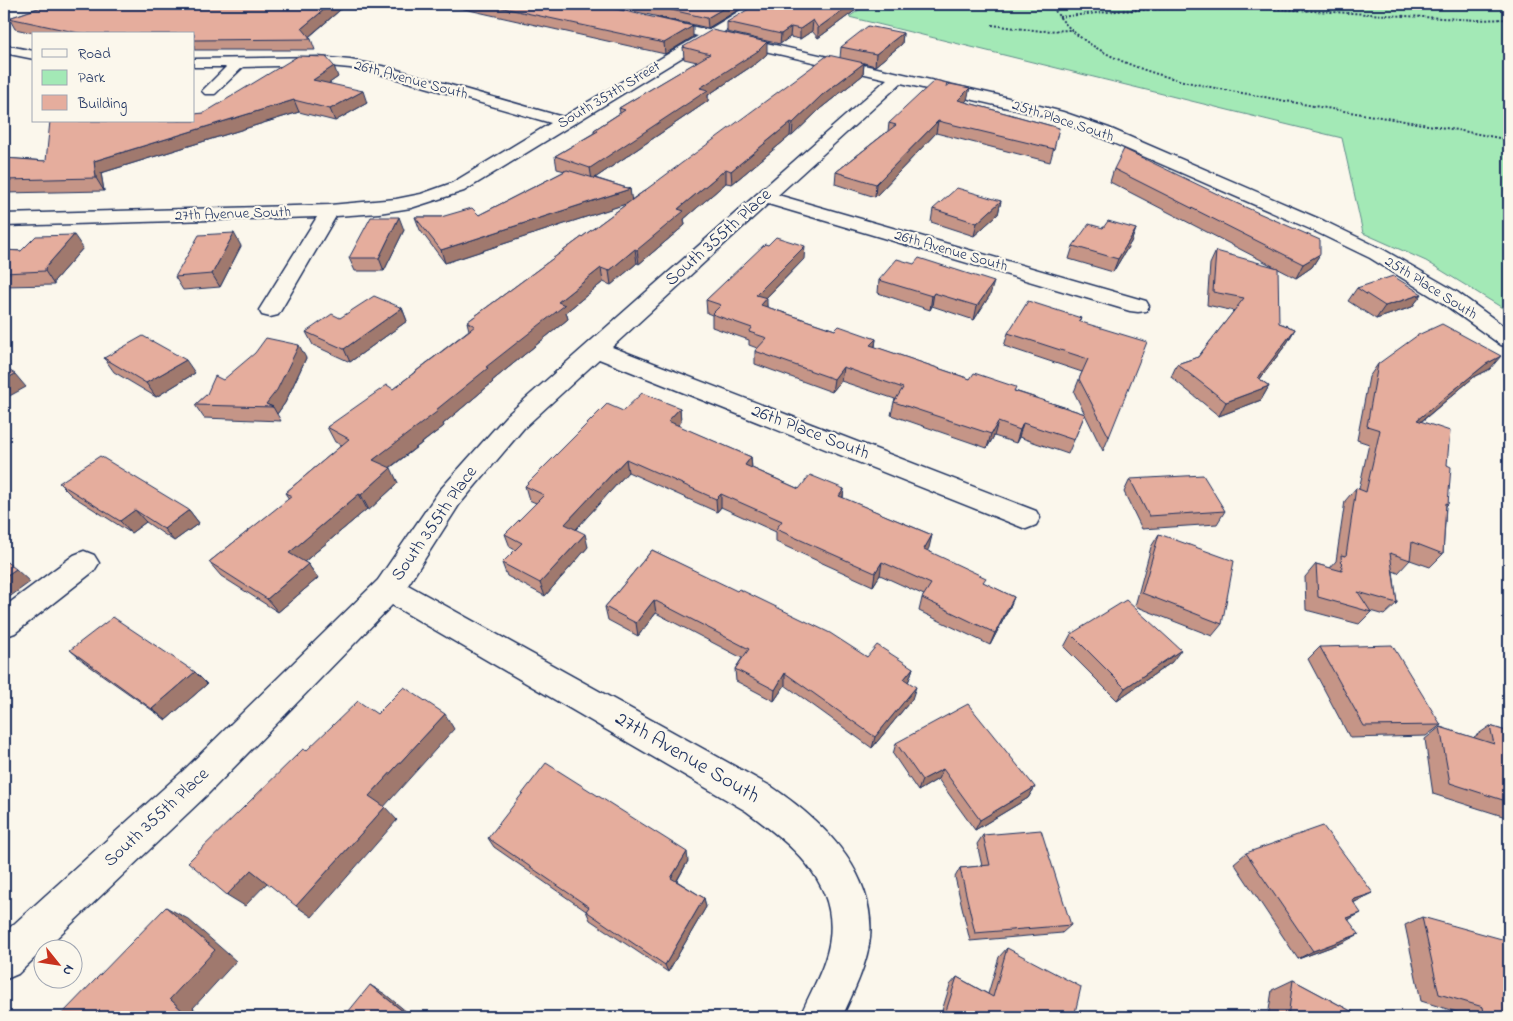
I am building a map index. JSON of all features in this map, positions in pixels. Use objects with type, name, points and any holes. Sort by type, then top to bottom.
[{"type":"street","name":"South 357th Street","points":[[458,187],[760,4]]},
{"type":"street","name":"25th Place South","points":[[643,19],[1057,115],[1103,132],[1193,170],[1377,254],[1449,297],[1509,340]]},
{"type":"street","points":[[4,49],[32,55]]},
{"type":"street","name":"26th Avenue South","points":[[195,63],[318,61],[365,66],[564,122]]},
{"type":"street","points":[[210,91],[238,63]]},
{"type":"street","name":"South 355th Place","points":[[4,960],[196,782],[389,589],[450,498],[515,422],[897,78]]},
{"type":"street","name":"27th Avenue South","points":[[4,220],[363,210],[419,201],[458,187]]},
{"type":"street","name":"26th Avenue South","points":[[764,196],[1138,306]]},
{"type":"street","points":[[270,310],[330,211]]},
{"type":"street","name":"26th Place South","points":[[595,349],[1026,518]]},
{"type":"street","points":[[4,624],[84,563]]},
{"type":"street","name":"27th Avenue South","points":[[389,589],[759,799],[779,812],[813,842],[840,881],[848,900],[851,919],[850,938],[844,961],[821,1017]]},
{"type":"path","points":[[1050,4],[1059,17],[1072,30],[1097,48],[1132,66],[1180,80],[1292,103],[1457,129],[1509,140]]},
{"type":"path","points":[[1059,17],[1116,11],[1223,6],[1478,20],[1509,20]]},
{"type":"path","points":[[992,24],[1041,31],[1072,30]]},
{"type":"green space","points":[[867,4],[1509,4],[1509,312],[1426,261],[1363,233],[1342,138],[849,17]]},
{"type":"building","points":[[50,4],[331,4],[302,28],[311,39],[195,40],[195,32],[74,32],[9,18]]},
{"type":"building","points":[[485,4],[593,4],[693,26],[664,43]]},
{"type":"building","points":[[645,4],[731,4],[707,18]]},
{"type":"building","points":[[757,4],[851,4],[818,28],[813,20],[800,29],[791,27],[781,34],[727,22]]},
{"type":"building","points":[[868,26],[903,33],[876,54],[841,47]]},
{"type":"building","points":[[712,30],[767,42],[758,51],[700,88],[708,90],[590,168],[555,156],[598,131],[594,130],[625,110],[619,108],[710,54],[683,47]]},
{"type":"building","points":[[828,55],[864,63],[822,95],[793,123],[791,122],[731,171],[726,169],[678,209],[684,211],[637,250],[635,249],[609,271],[601,268],[558,302],[565,305],[486,367],[488,368],[436,410],[438,411],[373,460],[391,468],[361,495],[359,494],[289,553],[308,564],[267,599],[209,562],[292,496],[285,493],[349,439],[327,427],[387,385],[393,389],[475,326],[467,322]]},
{"type":"building","points":[[298,56],[326,57],[334,66],[313,80],[363,91],[330,109],[294,100],[94,161],[96,178],[4,180],[4,158],[46,161],[50,122],[195,122],[195,114],[204,113]]},
{"type":"building","points":[[935,80],[947,83],[946,87],[950,84],[970,88],[958,100],[1059,128],[1054,149],[938,121],[876,184],[836,172],[896,125],[889,123]]},
{"type":"building","points":[[1124,149],[1236,203],[1320,240],[1320,254],[1303,264],[1114,169]]},
{"type":"building","points":[[567,170],[630,189],[441,250],[415,217],[441,217],[472,208],[479,215]]},
{"type":"building","points":[[957,188],[1001,201],[977,223],[933,209]]},
{"type":"building","points":[[371,217],[399,217],[379,258],[349,258]]},
{"type":"building","points":[[1108,221],[1136,229],[1118,259],[1073,246],[1089,224],[1103,228]]},
{"type":"building","points":[[234,233],[212,274],[175,277],[199,235]]},
{"type":"building","points":[[74,235],[45,268],[45,271],[4,273],[4,250],[21,251],[36,236]]},
{"type":"building","points":[[776,237],[805,246],[756,295],[767,298],[761,305],[835,330],[839,326],[876,339],[870,345],[970,379],[974,373],[1016,387],[1014,391],[1085,414],[1074,440],[1023,423],[1020,430],[998,422],[991,434],[894,402],[903,388],[843,367],[834,379],[755,351],[767,338],[749,332],[752,328],[712,314],[721,305],[706,300],[765,244],[768,245]]},
{"type":"building","points":[[1216,251],[1278,268],[1279,323],[1295,329],[1258,378],[1269,386],[1226,402],[1177,364],[1198,357],[1244,298],[1213,292]]},
{"type":"building","points":[[919,258],[994,282],[977,306],[934,293],[932,296],[879,280],[897,259],[914,264]]},
{"type":"building","points":[[1393,276],[1422,294],[1385,306],[1357,288]]},
{"type":"building","points":[[374,296],[402,308],[344,349],[306,332],[332,314],[340,318]]},
{"type":"building","points":[[1028,301],[1081,318],[1078,321],[1147,342],[1109,437],[1079,379],[1088,359],[1008,333]]},
{"type":"building","points":[[1442,324],[1501,356],[1486,364],[1417,420],[1450,431],[1447,465],[1451,467],[1448,504],[1446,503],[1443,554],[1412,542],[1410,560],[1390,553],[1397,603],[1358,592],[1371,612],[1318,597],[1316,564],[1342,571],[1341,555],[1346,556],[1356,488],[1366,492],[1380,430],[1367,426],[1378,364],[1418,335]]},
{"type":"building","points":[[143,336],[186,360],[146,383],[104,358]]},
{"type":"building","points":[[266,338],[299,345],[277,390],[266,404],[273,407],[195,405],[207,394],[215,376],[223,380],[255,353]]},
{"type":"building","points":[[4,367],[15,374],[4,380]]},
{"type":"building","points":[[642,393],[680,408],[668,421],[751,457],[745,465],[799,489],[810,475],[844,489],[839,496],[932,535],[924,549],[986,578],[983,582],[1014,597],[995,633],[922,598],[931,584],[882,562],[875,573],[776,529],[782,521],[721,494],[716,499],[626,459],[565,524],[585,534],[540,583],[502,563],[522,543],[505,534],[544,495],[525,486],[607,404],[623,411]]},
{"type":"building","points":[[100,456],[189,510],[164,529],[135,510],[120,521],[59,483]]},
{"type":"building","points":[[1203,475],[1225,511],[1149,516],[1130,479]]},
{"type":"building","points":[[1159,534],[1234,561],[1222,624],[1142,593]]},
{"type":"building","points":[[652,550],[830,633],[867,657],[877,645],[913,668],[904,679],[916,687],[875,737],[785,673],[775,690],[735,669],[749,649],[654,600],[636,623],[605,607]]},
{"type":"building","points":[[4,560],[16,569],[4,577]]},
{"type":"building","points":[[1126,600],[1181,650],[1125,688],[1071,634]]},
{"type":"building","points":[[113,617],[195,672],[152,709],[70,650]]},
{"type":"building","points":[[1392,645],[1441,725],[1364,726],[1320,647]]},
{"type":"building","points":[[404,687],[445,714],[369,796],[385,807],[296,906],[251,870],[227,895],[188,862],[303,749],[306,751],[358,701],[377,714]]},
{"type":"building","points":[[968,704],[1035,787],[980,820],[943,769],[922,780],[896,743]]},
{"type":"building","points":[[1490,726],[1509,732],[1509,802],[1450,783],[1440,727],[1494,744]]},
{"type":"building","points":[[546,763],[687,852],[671,878],[704,898],[665,965],[586,911],[589,907],[488,838]]},
{"type":"building","points":[[1323,826],[1373,893],[1352,900],[1361,913],[1347,918],[1359,934],[1313,951],[1246,853]]},
{"type":"building","points":[[1041,830],[1071,925],[975,933],[960,868],[990,865],[983,835]]},
{"type":"building","points":[[166,907],[215,950],[170,999],[189,1017],[63,1017],[61,1015]]},
{"type":"building","points":[[1422,917],[1509,941],[1509,1017],[1485,1017],[1483,1007],[1439,994]]},
{"type":"building","points":[[1007,948],[1081,987],[1074,1017],[944,1017],[957,977],[993,997]]},
{"type":"building","points":[[1293,980],[1362,1017],[1288,1017]]},
{"type":"building","points":[[370,985],[410,1017],[344,1017]]}]
